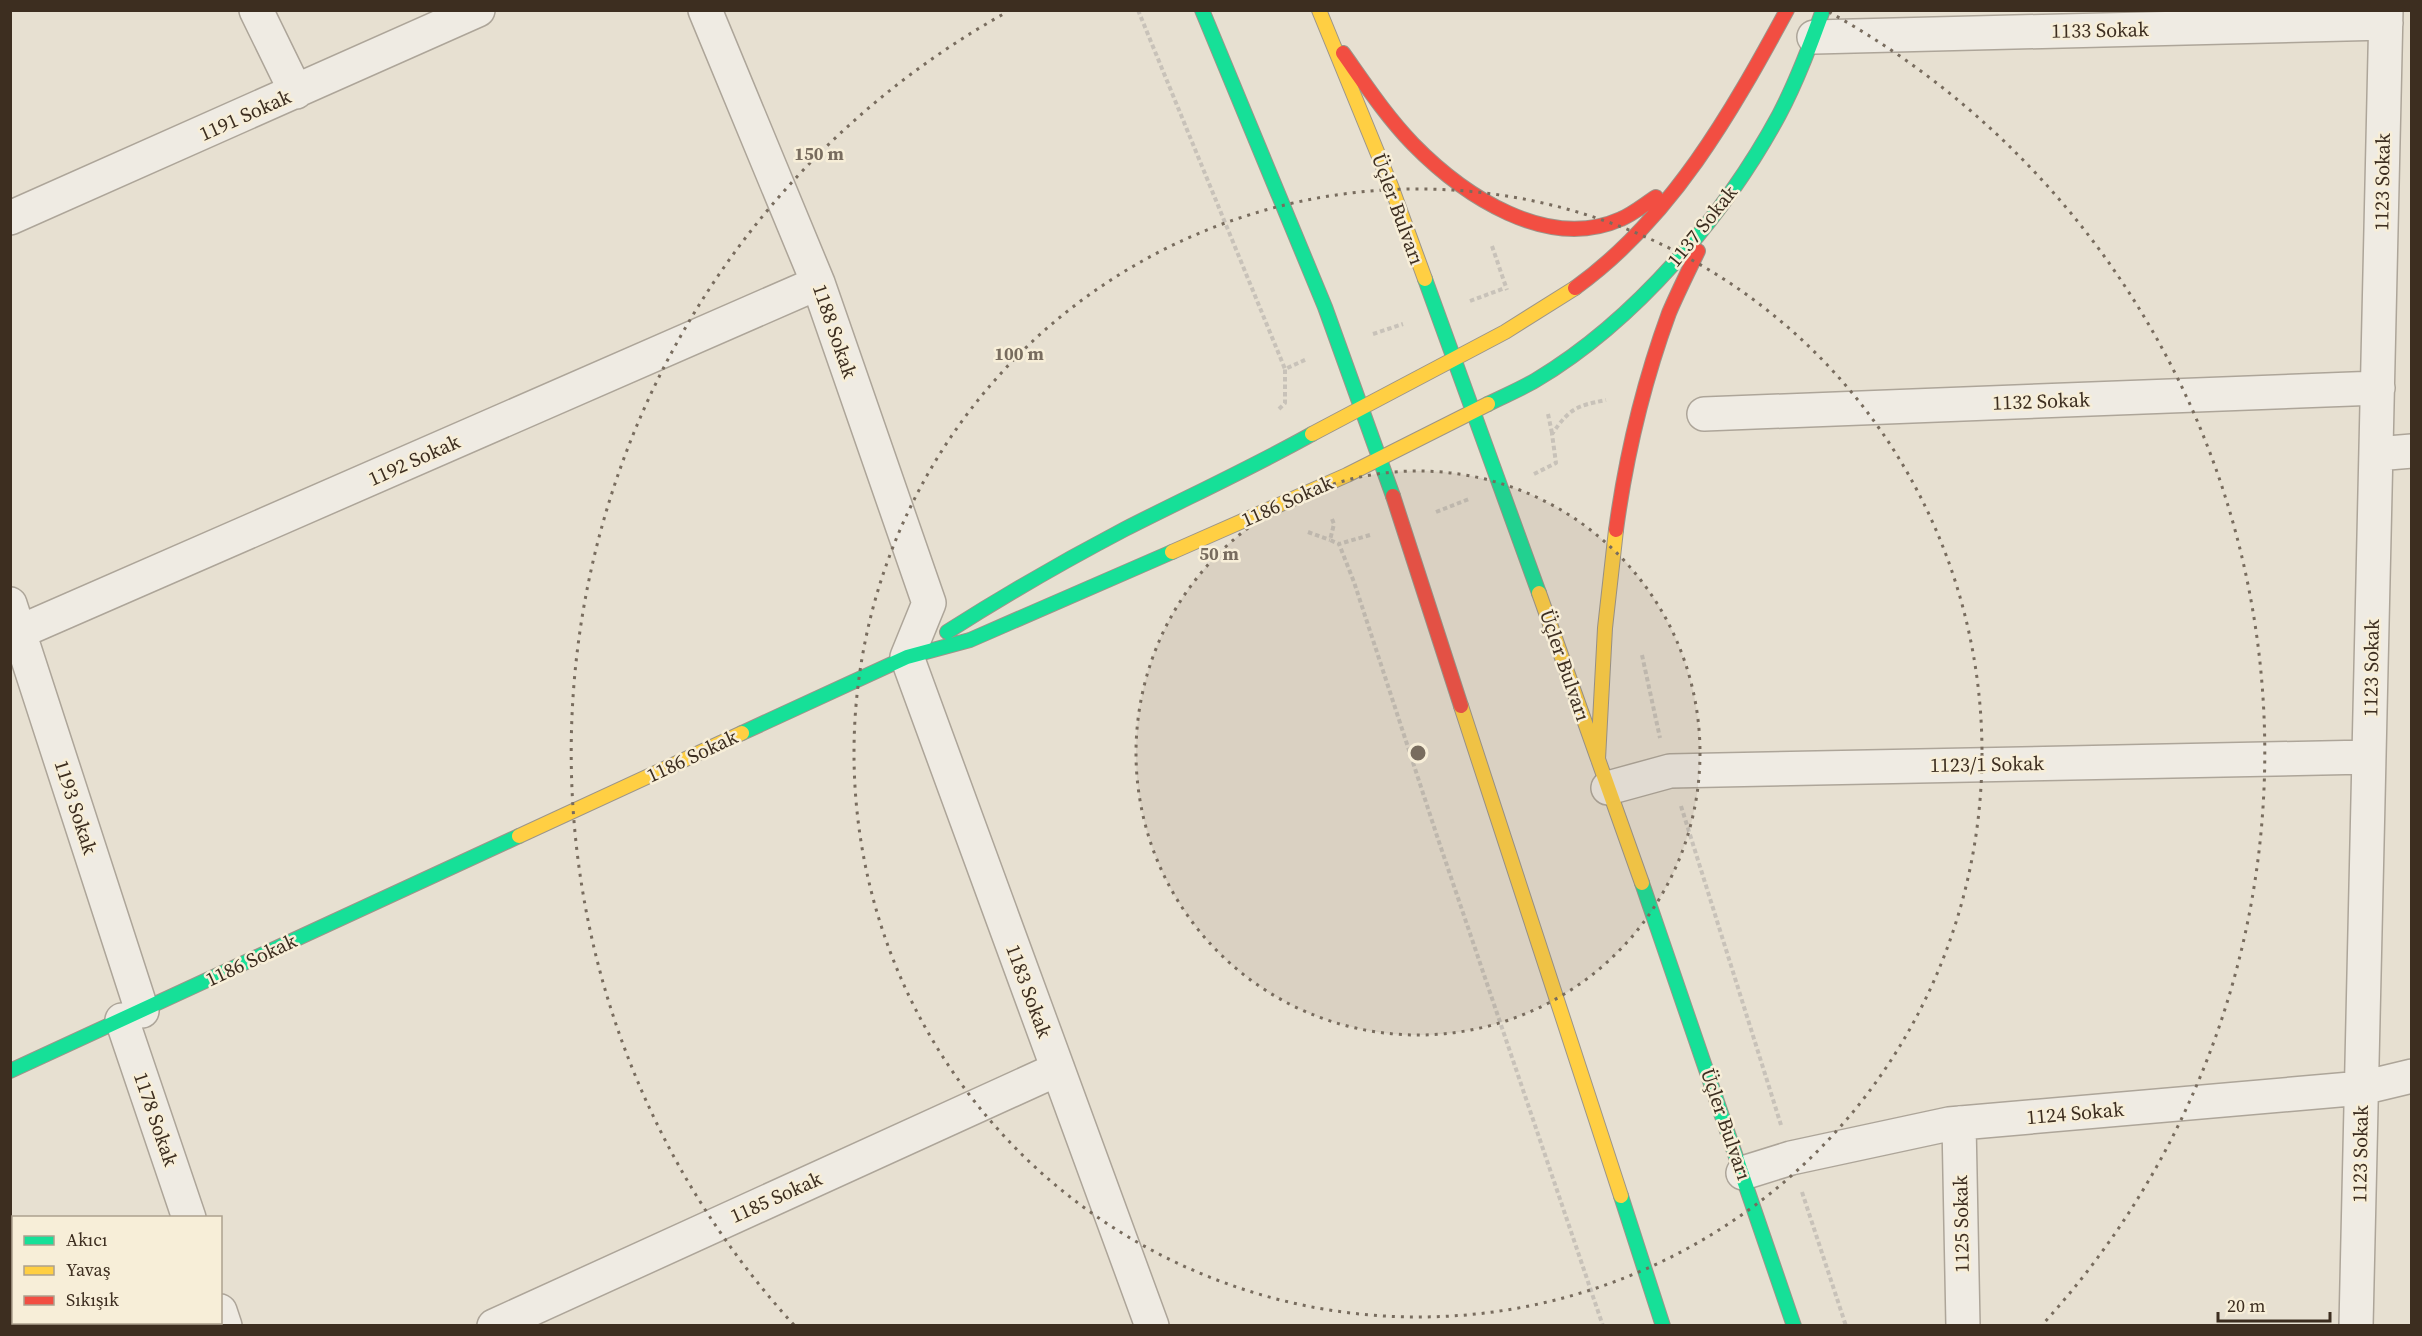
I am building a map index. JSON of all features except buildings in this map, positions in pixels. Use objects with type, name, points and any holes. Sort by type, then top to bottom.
[{"type":"street","points":[[256,10],[296,92]]},
{"type":"street","name":"1191 Sokak","points":[[10,218],[478,10]]},
{"type":"street","name":"1188 Sokak","points":[[705,10],[818,283],[929,603],[907,657]]},
{"type":"street","points":[[1202,10],[1325,307],[1381,459],[1663,1326]]},
{"type":"street","name":"Üçler Bulvarı","points":[[1319,10],[1391,186],[1473,413],[1603,774],[1743,1173],[1794,1326]]},
{"type":"street","points":[[907,657],[972,615],[1122,531],[1264,461],[1452,358],[1519,327],[1552,306],[1611,260],[1674,196],[1711,145],[1787,10]]},
{"type":"street","name":"1133 Sokak","points":[[1818,24],[2386,17]]},
{"type":"street","name":"1123 Sokak","points":[[2356,1326],[2386,17]]},
{"type":"street","name":"1137 Sokak","points":[[1473,413],[1554,369],[1596,336],[1665,271],[1719,210],[1766,137],[1805,64],[1818,24]]},
{"type":"street","points":[[1327,30],[1388,116],[1442,172],[1488,204],[1534,224],[1590,229],[1609,225],[1630,215],[1649,203],[1682,172],[1732,110]]},
{"type":"street","points":[[1603,774],[1603,647],[1615,520],[1650,362],[1682,282],[1719,210]]},
{"type":"street","name":"1192 Sokak","points":[[14,624],[818,283]]},
{"type":"street","name":"1132 Sokak","points":[[1704,414],[2378,388]]},
{"type":"street","name":"1186 Sokak","points":[[10,1071],[907,657],[970,640],[1347,475],[1473,413]]},
{"type":"street","points":[[2376,454],[2412,451]]},
{"type":"street","name":"1193 Sokak","points":[[14,624],[132,1015]]},
{"type":"street","name":"1183 Sokak","points":[[907,657],[1152,1326]]},
{"type":"street","name":"1123/1 Sokak","points":[[1603,774],[2369,756]]},
{"type":"street","name":"1178 Sokak","points":[[132,1015],[188,1216]]},
{"type":"street","name":"1185 Sokak","points":[[494,1326],[1058,1069]]},
{"type":"street","name":"1124 Sokak","points":[[1743,1173],[1791,1158],[1959,1123],[2362,1088],[2412,1076]]},
{"type":"street","name":"1125 Sokak","points":[[1959,1123],[1963,1326]]},
{"type":"path","points":[[1138,10],[1285,369]]},
{"type":"path","points":[[1640,645],[1657,728],[1670,771],[1846,1326]]},
{"type":"traffic: fast","points":[[1202,10],[1325,307],[1393,496]]},
{"type":"traffic: fast","points":[[1488,404],[1530,383],[1573,356],[1642,297],[1674,263],[1732,190],[1757,153],[1792,89],[1823,10]]},
{"type":"traffic: fast","points":[[1425,279],[1539,593]]},
{"type":"traffic: fast","points":[[947,632],[1102,541],[1312,434]]},
{"type":"traffic: fast","points":[[742,733],[907,657],[970,640],[1172,552]]},
{"type":"traffic: fast","points":[[10,1071],[519,836]]},
{"type":"traffic: fast","points":[[1642,883],[1794,1326]]},
{"type":"traffic: fast","points":[[1621,1196],[1663,1326]]},
{"type":"traffic: slow","points":[[1319,10],[1391,186],[1425,279]]},
{"type":"traffic: slow","points":[[1312,434],[1505,332],[1575,288]]},
{"type":"traffic: slow","points":[[1172,552],[1347,475],[1488,404]]},
{"type":"traffic: slow","points":[[1598,759],[1605,628],[1616,530]]},
{"type":"traffic: slow","points":[[1539,593],[1642,883]]},
{"type":"traffic: slow","points":[[1461,706],[1621,1196]]},
{"type":"traffic: slow","points":[[519,836],[742,733]]},
{"type":"traffic: jam","points":[[1575,288],[1610,260],[1641,230],[1670,196],[1721,125],[1787,10]]},
{"type":"traffic: jam","points":[[1343,53],[1385,111],[1413,144],[1456,182],[1481,199],[1508,213],[1536,223],[1564,228],[1593,227],[1621,219],[1656,197]]},
{"type":"traffic: jam","points":[[1616,530],[1630,448],[1643,393],[1669,313],[1698,251]]},
{"type":"traffic: jam","points":[[1393,496],[1461,706]]}]
